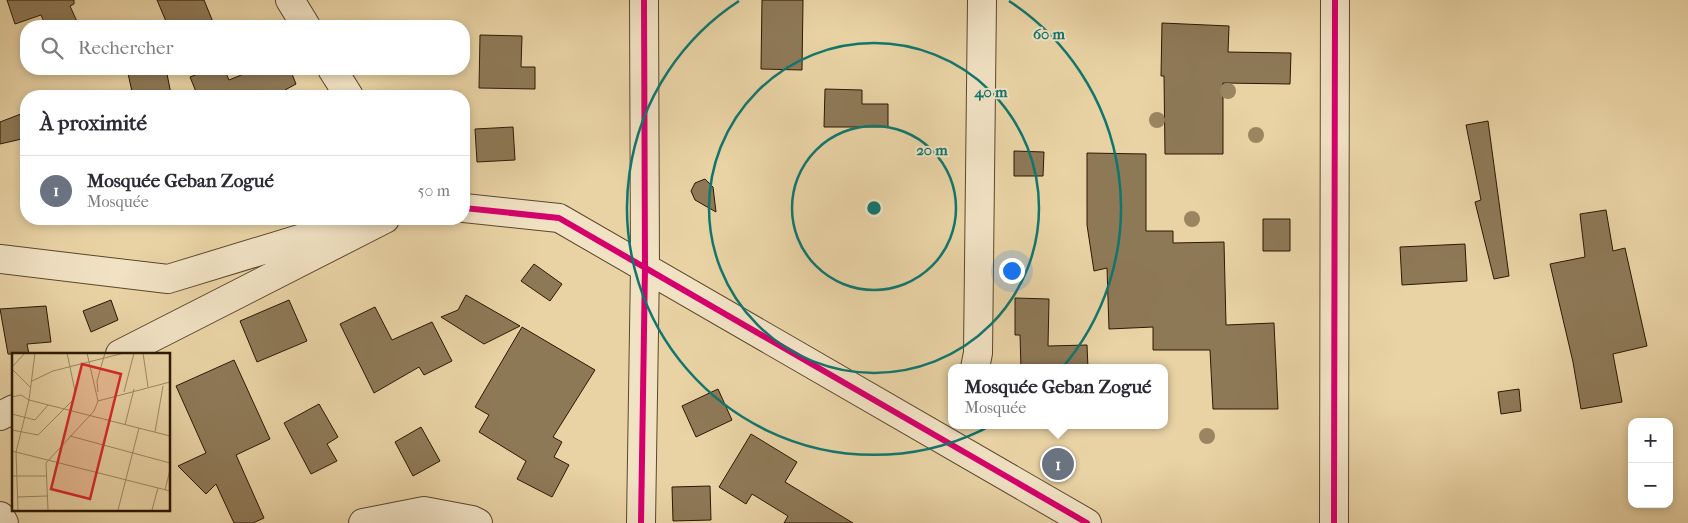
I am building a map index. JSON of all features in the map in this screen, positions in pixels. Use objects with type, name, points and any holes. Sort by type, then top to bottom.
[{"type":"street","points":[[290,0],[302,20]]},
{"type":"street","points":[[641,523],[645,267],[644,0]]},
{"type":"street","points":[[976,364],[978,353],[982,0]]},
{"type":"street","points":[[1334,523],[1335,0]]},
{"type":"street","points":[[336,75],[345,90]]},
{"type":"street","points":[[470,209],[559,218],[645,267],[962,437],[1087,523]]},
{"type":"street","points":[[0,258],[168,279],[345,225]]},
{"type":"street","points":[[122,353],[373,225]]},
{"type":"street","points":[[0,416],[12,410]]},
{"type":"street","points":[[363,523],[424,511],[472,520],[478,523]]},
{"type":"street","points":[[0,516],[4,523]]},
{"type":"building","points":[[7,0],[74,0],[74,4],[70,6],[76,20],[43,20],[41,15],[27,20],[20,20],[20,22],[15,24]]},
{"type":"building","points":[[157,0],[204,0],[212,20],[165,20]]},
{"type":"building","points":[[762,0],[803,0],[802,70],[761,69]]},
{"type":"building","points":[[1162,23],[1229,26],[1228,52],[1291,53],[1290,84],[1223,83],[1223,154],[1165,154],[1164,76],[1161,76]]},
{"type":"building","points":[[480,35],[522,36],[521,67],[535,67],[535,89],[479,88]]},
{"type":"building","points":[[128,75],[167,75],[170,90],[132,90]]},
{"type":"building","points":[[195,75],[227,75],[229,80],[241,75],[292,75],[296,84],[285,90],[195,90],[190,77]]},
{"type":"building","points":[[825,89],[862,90],[862,104],[888,104],[888,127],[824,127]]},
{"type":"building","points":[[20,114],[20,139],[0,144],[0,122]]},
{"type":"building","points":[[1488,121],[1509,276],[1494,279],[1475,202],[1481,200],[1466,125]]},
{"type":"building","points":[[513,127],[515,160],[477,162],[475,129]]},
{"type":"building","points":[[1014,151],[1044,152],[1043,176],[1014,176]]},
{"type":"building","points":[[1087,153],[1146,154],[1146,231],[1173,231],[1173,243],[1224,242],[1226,325],[1274,323],[1278,409],[1213,409],[1210,350],[1153,350],[1153,327],[1109,329],[1107,268],[1094,271],[1087,225]]},
{"type":"building","points":[[705,179],[713,187],[716,212],[695,200],[691,191],[695,183]]},
{"type":"building","points":[[1606,210],[1613,251],[1625,248],[1647,346],[1613,354],[1622,402],[1581,409],[1573,362],[1550,264],[1585,257],[1580,214]]},
{"type":"building","points":[[1263,219],[1290,219],[1290,251],[1263,251]]},
{"type":"building","points":[[1465,244],[1467,281],[1402,285],[1400,247]]},
{"type":"building","points":[[534,264],[562,284],[550,301],[521,281]]},
{"type":"building","points":[[466,295],[520,326],[484,344],[441,317],[458,310]]},
{"type":"building","points":[[1015,298],[1049,299],[1048,346],[1087,345],[1088,364],[1021,364],[1020,335],[1015,335]]},
{"type":"building","points":[[111,300],[118,320],[91,332],[83,311]]},
{"type":"building","points":[[289,300],[307,341],[257,362],[240,321]]},
{"type":"building","points":[[46,306],[51,342],[27,344],[29,353],[8,354],[0,309]]},
{"type":"building","points":[[375,307],[392,340],[432,322],[452,361],[424,375],[419,367],[374,393],[340,324]]},
{"type":"building","points":[[522,327],[595,370],[553,437],[562,442],[554,457],[569,465],[552,497],[517,479],[526,461],[479,432],[489,415],[475,407]]},
{"type":"building","points":[[234,360],[270,439],[236,455],[264,518],[253,523],[234,523],[216,484],[206,494],[178,466],[206,453],[176,386]]},
{"type":"building","points":[[718,389],[732,420],[696,437],[682,406]]},
{"type":"building","points":[[1519,389],[1521,411],[1501,414],[1498,392]]},
{"type":"building","points":[[319,404],[338,437],[327,444],[337,461],[311,474],[284,423]]},
{"type":"building","points":[[421,427],[440,461],[413,476],[395,442]]},
{"type":"building","points":[[751,434],[797,462],[785,482],[853,523],[784,523],[788,516],[752,494],[746,504],[719,487]]},
{"type":"building","points":[[710,486],[711,520],[673,521],[672,487]]},
{"type":"cycle path","points":[[641,523],[645,267],[644,0]]},
{"type":"cycle path","points":[[1334,523],[1335,0]]},
{"type":"cycle path","points":[[470,209],[559,218],[1087,523]]},
{"type":"place","name":"Mosquée Geban Zogué","points":[[1058,464]]}]
